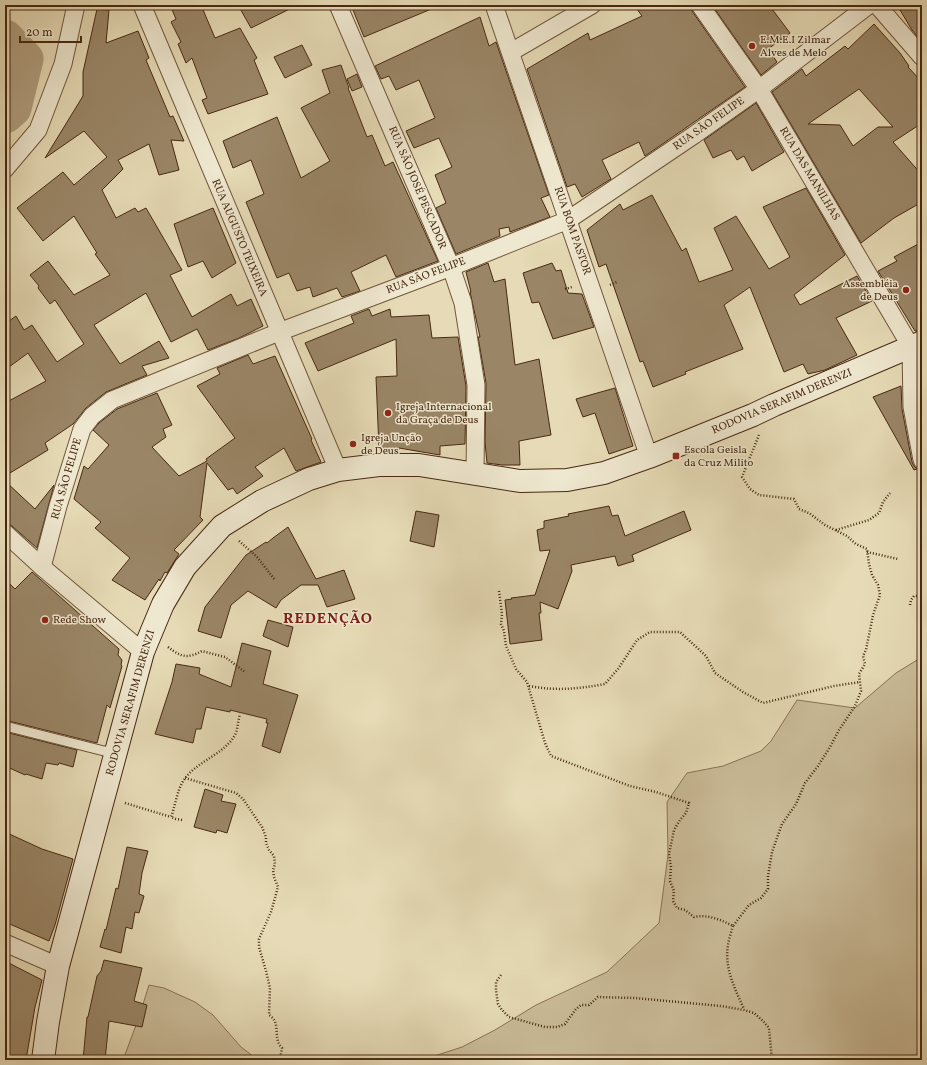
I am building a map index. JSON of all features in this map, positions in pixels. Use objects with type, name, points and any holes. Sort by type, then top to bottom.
[{"type":"main road","name":"RODOVIA SERAFIM DERENZI","points":[[42,1060],[58,966],[104,798],[115,752],[147,643],[163,604],[185,567],[222,526],[269,498],[309,479],[338,470],[379,465],[411,465],[520,481],[566,480],[604,473],[649,457],[753,415],[916,344]]},
{"type":"street","points":[[5,169],[38,130],[63,64],[76,5]]},
{"type":"street","name":"RUA AUGUSTO TEIXEIRA","points":[[142,5],[338,470]]},
{"type":"street","name":"RUA SÃO JOSÉ PESCADOR","points":[[338,5],[451,267],[463,303],[476,385],[475,474]]},
{"type":"street","name":"RUA BOM PASTOR","points":[[494,5],[649,457]]},
{"type":"street","points":[[511,52],[592,5]]},
{"type":"street","name":"RUA DAS MANILHAS","points":[[700,5],[759,89],[916,344]]},
{"type":"street","name":"RUA SÃO FELIPE","points":[[42,567],[58,506],[82,429],[92,416],[112,400],[279,332],[451,267],[568,220],[759,89],[869,5]]},
{"type":"street","points":[[877,5],[922,57]]},
{"type":"street","points":[[916,344],[912,407],[922,460]]},
{"type":"street","points":[[5,533],[42,567],[147,643]]},
{"type":"street","points":[[5,943],[58,966]]},
{"type":"lane","points":[[5,726],[104,751],[115,752]]},
{"type":"path","points":[[744,1010],[734,988],[727,964],[728,945],[733,926],[749,905],[761,898],[768,889],[768,876],[772,852],[782,824],[796,804],[805,783],[830,748],[839,730],[855,706],[861,692],[859,674],[864,664],[863,656],[866,650],[873,615],[880,595],[878,585],[872,575],[867,549],[856,544],[847,536],[824,525],[809,513],[799,509],[794,499],[759,495],[750,489],[742,477],[759,435],[753,415]]},
{"type":"path","points":[[836,530],[869,520],[879,513],[883,502],[890,493]]},
{"type":"path","points":[[235,537],[258,557],[275,580]]},
{"type":"path","points":[[867,552],[898,559]]},
{"type":"path","points":[[499,591],[502,614],[501,624],[504,631],[506,646],[516,669],[528,682],[545,743],[551,756],[612,780],[689,803],[686,813],[674,830],[669,854],[671,867],[670,881],[674,891],[673,901],[677,908],[685,910],[694,917],[702,915],[726,922],[733,926]]},
{"type":"path","points":[[910,605],[914,596],[922,596]]},
{"type":"path","points":[[529,686],[574,689],[605,684],[618,669],[637,640],[650,632],[680,632],[706,656],[715,673],[743,692],[763,703],[860,682]]},
{"type":"path","points":[[147,643],[172,649],[184,656],[193,656],[202,651],[226,657],[245,672]]},
{"type":"path","points":[[171,817],[177,796],[185,778],[199,764],[222,750],[230,742],[236,733],[240,714]]},
{"type":"path","points":[[185,778],[236,793],[243,799],[262,828],[266,837],[266,843],[274,856],[275,864],[273,870],[278,887],[271,912],[259,939],[259,947],[270,988],[269,1015],[274,1018],[276,1023],[277,1039],[282,1048],[283,1060]]},
{"type":"path","points":[[104,798],[136,805],[182,820]]},
{"type":"path","points":[[501,975],[496,982],[496,990],[498,1004],[502,1010],[509,1017],[544,1027],[557,1027],[564,1024],[581,1005],[589,1005],[598,997],[635,998],[721,1006],[754,1013],[768,1028],[772,1060]]},
{"type":"shaded area","points":[[922,657],[922,1060],[422,1060],[462,1047],[495,1030],[536,1005],[607,972],[659,923],[668,855],[667,802],[687,773],[723,766],[761,751],[771,741],[797,700],[855,708],[896,673]]},
{"type":"shaded area","points":[[149,985],[164,988],[195,1002],[213,1015],[241,1047],[258,1060],[123,1060]]},
{"type":"building","points":[[170,5],[201,5],[215,38],[240,28],[257,58],[254,60],[268,94],[208,114],[202,100],[207,98],[192,58],[186,63],[178,44],[181,42],[171,22],[176,19]]},
{"type":"building","points":[[238,5],[298,5],[251,28]]},
{"type":"building","points":[[351,5],[441,5],[364,37]]},
{"type":"building","points":[[634,5],[690,5],[692,11],[745,87],[645,156],[639,142],[602,160],[611,179],[582,197],[575,184],[567,187],[527,69],[588,33],[590,40],[642,16]]},
{"type":"building","name":"E.M.E.I Zilmar Alves de Melo","points":[[712,5],[769,5],[790,33],[768,49],[777,62],[761,75]]},
{"type":"building","points":[[897,5],[922,5],[922,42],[912,30]]},
{"type":"building","points":[[97,9],[109,10],[106,43],[138,31],[149,58],[146,60],[170,117],[173,116],[184,141],[171,140],[179,170],[159,175],[149,144],[118,160],[123,169],[102,190],[116,218],[135,208],[138,212],[146,208],[182,270],[170,275],[192,317],[231,294],[237,306],[251,299],[263,326],[239,338],[208,350],[197,329],[171,342],[146,293],[94,325],[120,364],[159,341],[169,358],[142,366],[147,375],[106,392],[86,408],[73,424],[45,443],[48,450],[5,476],[5,403],[46,381],[28,353],[5,370],[5,324],[16,316],[24,330],[32,325],[57,362],[84,344],[55,300],[50,304],[30,275],[48,261],[74,295],[110,275],[95,254],[97,253],[74,216],[43,241],[17,208],[63,172],[74,185],[107,157],[84,131],[45,158],[83,96],[83,72]]},
{"type":"building","points":[[480,17],[489,46],[496,42],[549,195],[541,198],[550,217],[510,232],[509,227],[499,229],[500,236],[456,254],[436,208],[446,203],[435,175],[452,167],[439,138],[414,148],[406,131],[435,118],[419,80],[396,90],[389,76],[381,79],[375,66]]},
{"type":"building","points":[[874,24],[900,53],[909,66],[908,67],[922,82],[922,123],[893,142],[922,175],[922,202],[894,218],[861,243],[772,92],[802,69],[806,76],[845,46],[848,49]],"holes":[[[859,89],[893,127],[878,127],[853,146],[840,125],[808,124]]]},
{"type":"building","points":[[302,45],[312,65],[285,78],[274,57]]},
{"type":"building","points":[[341,65],[348,88],[367,137],[372,135],[385,166],[393,162],[438,261],[396,277],[386,255],[351,272],[360,291],[342,297],[337,288],[313,297],[310,287],[297,291],[289,273],[277,278],[246,202],[264,194],[251,160],[233,168],[223,141],[277,117],[301,178],[330,161],[301,108],[330,93],[322,70]]},
{"type":"building","points":[[357,74],[362,87],[352,91],[347,79]]},
{"type":"building","points":[[756,103],[784,152],[752,171],[744,156],[737,160],[731,150],[713,158],[704,140]]},
{"type":"building","points":[[806,188],[845,255],[794,295],[800,305],[857,276],[872,301],[836,318],[857,355],[825,370],[808,374],[803,364],[784,372],[750,287],[724,305],[743,349],[685,372],[686,374],[653,387],[643,361],[640,362],[606,264],[599,267],[587,230],[620,204],[623,210],[652,195],[682,251],[686,248],[699,282],[733,270],[714,228],[736,216],[769,269],[790,257],[763,207]]},
{"type":"building","points":[[213,208],[236,263],[212,278],[203,261],[188,267],[174,224]]},
{"type":"building","name":"Assembléia de Deus","points":[[922,242],[922,330],[915,331],[878,271],[897,261],[894,257]]},
{"type":"building","points":[[488,263],[494,282],[505,279],[515,365],[539,359],[551,435],[519,441],[520,465],[487,463],[485,442],[486,383],[478,337],[480,337],[466,272]]},
{"type":"building","points":[[552,263],[556,271],[561,270],[568,293],[582,294],[594,327],[553,339],[539,302],[532,303],[523,273]]},
{"type":"building","points":[[369,309],[372,316],[390,309],[391,317],[429,315],[432,338],[458,337],[466,386],[465,444],[440,446],[440,455],[399,448],[399,450],[379,449],[376,377],[397,376],[396,339],[318,371],[305,343],[354,323],[351,316]]},
{"type":"building","points":[[248,355],[253,364],[275,356],[321,462],[296,471],[284,448],[255,467],[263,476],[237,494],[233,488],[228,490],[207,463],[200,517],[203,520],[174,550],[179,554],[167,573],[165,572],[160,581],[159,579],[145,600],[112,580],[130,558],[95,528],[101,522],[74,499],[84,466],[88,469],[109,445],[93,430],[99,423],[117,409],[157,393],[172,425],[163,429],[166,437],[152,447],[179,476],[207,461],[206,459],[235,438],[197,386],[220,374],[217,368]]},
{"type":"building","points":[[901,386],[902,409],[912,462],[917,469],[914,470],[873,397]]},
{"type":"building","points":[[615,388],[633,446],[609,454],[595,413],[583,417],[576,399]]},
{"type":"building","points":[[5,481],[35,509],[54,485],[37,548],[12,526],[5,523]]},
{"type":"building","points":[[609,506],[612,516],[618,515],[625,536],[684,511],[691,530],[632,555],[634,561],[618,566],[615,556],[571,565],[572,571],[558,609],[540,602],[541,613],[539,613],[542,640],[510,644],[505,600],[535,595],[550,550],[540,551],[537,530],[544,528],[544,521],[569,516],[568,514]]},
{"type":"building","points":[[416,511],[439,515],[434,547],[410,541]]},
{"type":"building","points":[[288,527],[316,579],[344,570],[355,599],[327,607],[318,585],[301,585],[281,600],[276,608],[248,591],[231,605],[221,638],[198,631],[205,607],[246,555],[266,542],[267,543]]},
{"type":"building","name":"Rede Show","points":[[32,572],[119,649],[118,655],[122,660],[122,666],[110,708],[107,705],[97,743],[5,720],[5,579],[15,589]]},
{"type":"building","points":[[268,620],[293,627],[288,647],[263,636]]},
{"type":"building","points":[[242,643],[271,651],[263,684],[298,695],[280,753],[262,746],[268,723],[266,723],[267,719],[230,710],[230,712],[206,707],[201,729],[196,729],[193,743],[155,734],[172,682],[176,664],[200,668],[199,674],[231,687]]},
{"type":"building","points":[[5,732],[77,750],[73,767],[59,763],[58,765],[46,763],[42,779],[26,774],[25,775],[5,766]]},
{"type":"building","points":[[205,789],[223,795],[221,801],[236,804],[227,833],[217,830],[216,833],[194,827]]},
{"type":"building","points":[[5,832],[42,849],[73,859],[55,925],[49,941],[5,922]]},
{"type":"building","points":[[127,847],[148,851],[142,873],[139,894],[144,896],[139,913],[135,912],[132,929],[126,927],[121,953],[100,947],[105,929],[106,930],[116,888],[118,889]]},
{"type":"building","points":[[104,960],[142,968],[134,1001],[147,1005],[142,1027],[109,1021],[105,1060],[83,1060],[87,1017],[97,976],[101,971]]},
{"type":"building","points":[[5,961],[42,980],[35,1007],[26,1060],[8,1060],[9,1047],[5,1047]]},
{"type":"waterway","points":[[5,38],[25,59],[13,108],[5,115]]},
{"type":"place","name":"E.M.E.I Zilmar Alves de Melo","points":[[752,46]]},
{"type":"place","name":"Assembléia de Deus","points":[[906,290]]},
{"type":"place","name":"Igreja Internacional da Graça de Deus","points":[[388,413]]},
{"type":"place","name":"Igreja Unção de Deus","points":[[353,444]]},
{"type":"place","name":"Escola Geisla da Cruz Milito","points":[[676,456]]},
{"type":"place","name":"Rede Show","points":[[45,620]]},
{"type":"district","name":"REDENÇÃO","points":[[328,619]]}]
